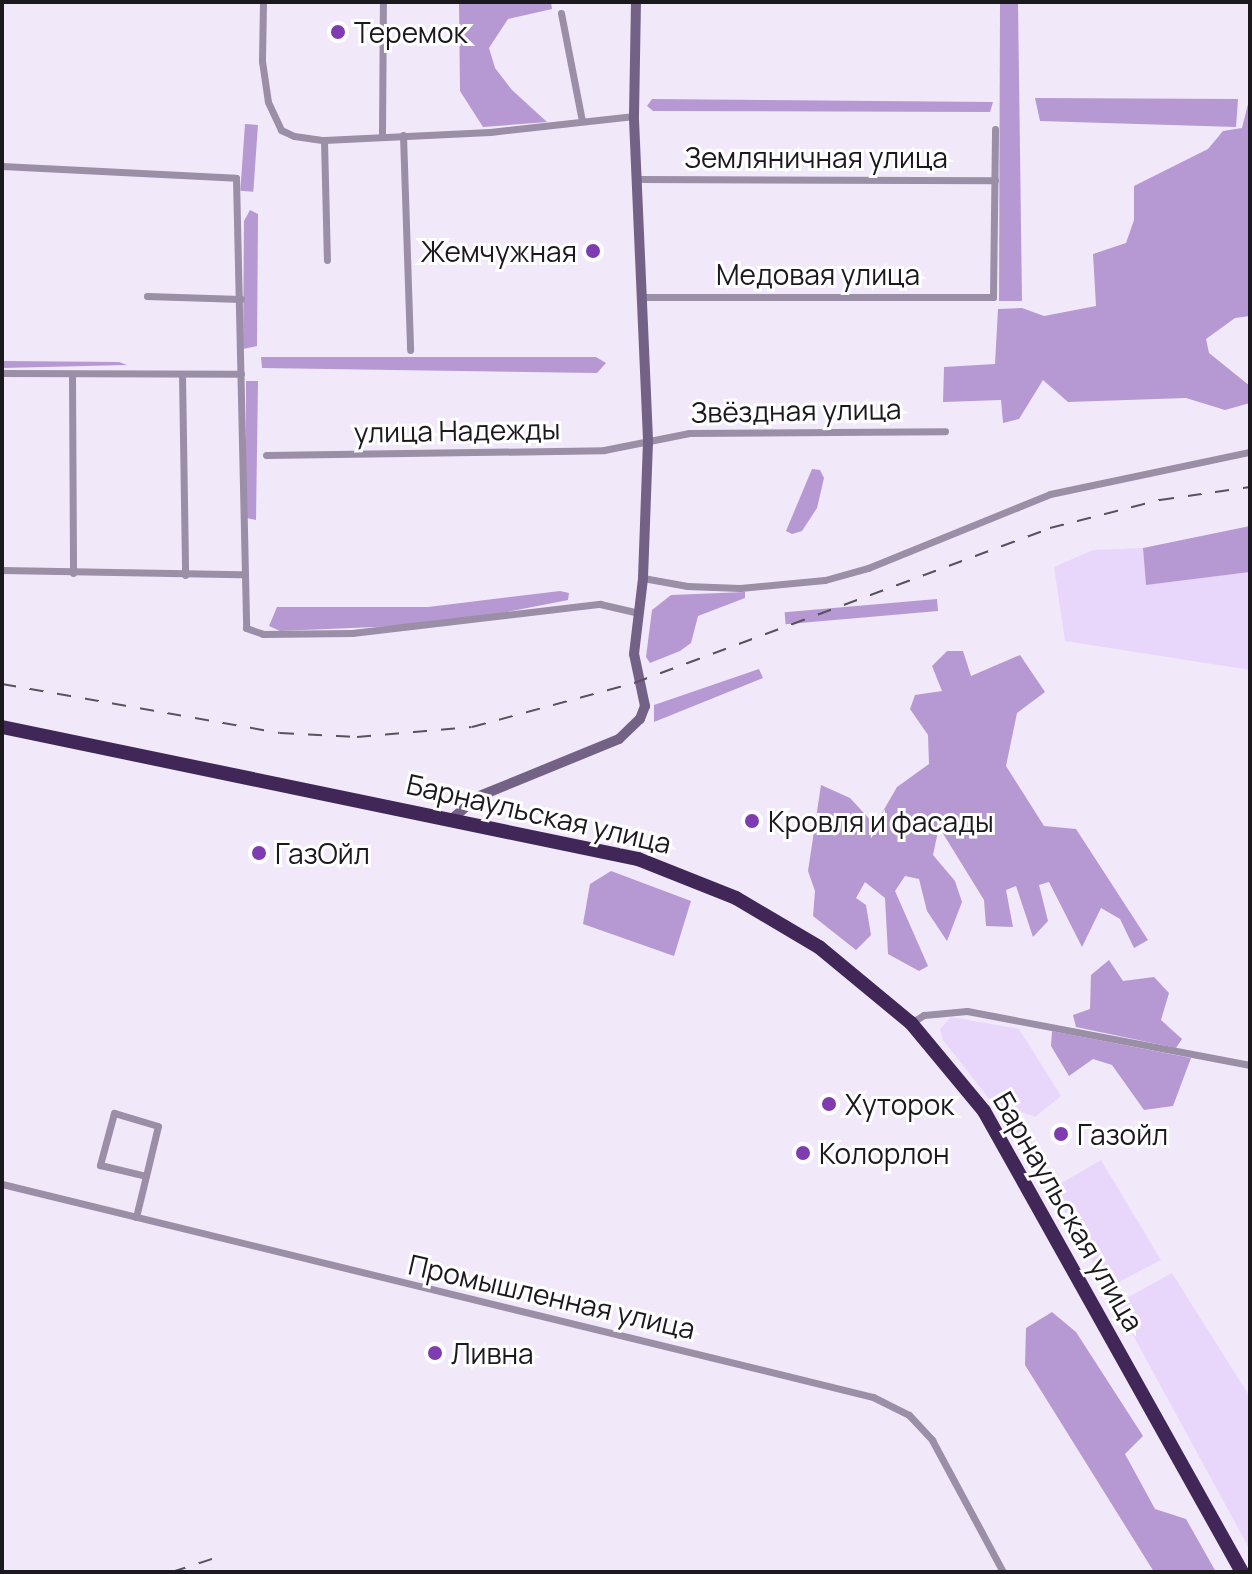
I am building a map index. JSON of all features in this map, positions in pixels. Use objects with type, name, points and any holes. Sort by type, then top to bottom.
[{"type":"highway","name":"Барнаульская улица","points":[[2,727],[453,818],[638,859],[710,885],[819,947],[911,1023],[967,1088],[1006,1146],[1242,1572]]},
{"type":"street","points":[[263,2],[262,61],[275,121],[294,136],[324,140],[634,116]]},
{"type":"street","points":[[382,135],[383,2]]},
{"type":"street","points":[[453,818],[477,797],[630,730],[645,706],[634,654],[643,578],[648,440],[634,116],[636,2]]},
{"type":"street","points":[[561,13],[582,121]]},
{"type":"street","points":[[995,129],[995,180]]},
{"type":"street","points":[[403,135],[410,350]]},
{"type":"street","points":[[324,140],[327,260]]},
{"type":"street","points":[[2,166],[233,176],[241,299],[241,574],[246,628],[263,634],[352,633],[600,604],[639,613]]},
{"type":"street","name":"Земляничная улица","points":[[637,179],[995,180]]},
{"type":"street","name":"Медовая улица","points":[[643,297],[993,297],[995,180]]},
{"type":"street","points":[[147,296],[241,299]]},
{"type":"street","points":[[2,373],[241,374]]},
{"type":"street","points":[[72,374],[73,573]]},
{"type":"street","points":[[182,374],[185,575]]},
{"type":"street","name":"Звёздная улица","points":[[648,440],[770,430],[945,431]]},
{"type":"street","name":"улица Надежды","points":[[266,455],[604,450],[648,440]]},
{"type":"street","points":[[643,578],[687,586],[740,588],[825,580],[868,568],[1050,494],[1250,452]]},
{"type":"street","points":[[2,570],[241,574]]},
{"type":"street","points":[[911,1023],[924,1015],[967,1011],[1250,1065]]},
{"type":"street","points":[[136,1217],[146,1176],[158,1126],[114,1113],[100,1165],[146,1176]]},
{"type":"street","name":"Промышленная улица","points":[[2,1184],[873,1397],[909,1415],[932,1440],[1003,1572]]},
{"type":"shaded area","points":[[459,2],[551,2],[552,9],[508,19],[489,48],[495,68],[512,90],[547,122],[483,127],[460,91]]},
{"type":"shaded area","points":[[1000,2],[1018,2],[1022,301],[999,301]]},
{"type":"shaded area","points":[[1035,98],[1238,99],[1236,127],[1040,121]]},
{"type":"shaded area","points":[[652,99],[993,102],[990,112],[653,111],[647,106]]},
{"type":"shaded area","points":[[1248,104],[1250,316],[1235,318],[1206,339],[1209,353],[1250,386],[1250,403],[1225,410],[1186,398],[1068,402],[1043,380],[1019,419],[1003,423],[1001,400],[943,402],[944,367],[995,364],[998,309],[1022,308],[1044,316],[1096,306],[1093,254],[1126,243],[1134,220],[1134,186],[1208,149],[1223,131],[1242,128]]},
{"type":"shaded area","points":[[245,124],[258,125],[253,192],[240,191]]},
{"type":"shaded area","points":[[250,210],[258,214],[257,346],[243,349],[244,221]]},
{"type":"shaded area","points":[[261,357],[596,357],[606,363],[597,373],[262,368]]},
{"type":"shaded area","points":[[2,361],[119,362],[127,365],[2,368]]},
{"type":"shaded area","points":[[246,381],[258,381],[256,520],[246,518]]},
{"type":"shaded area","points":[[812,469],[820,470],[824,478],[817,508],[802,531],[792,534],[786,531]]},
{"type":"shaded area","points":[[1250,526],[1250,572],[1146,585],[1143,548]]},
{"type":"shaded area","points":[[1143,548],[1146,585],[1250,572],[1250,670],[1065,641],[1054,567],[1093,550]]},
{"type":"shaded area","points":[[560,591],[569,593],[568,600],[446,624],[280,631],[269,626],[277,607],[428,607]]},
{"type":"shaded area","points":[[745,592],[745,598],[698,616],[691,643],[650,663],[646,657],[652,610],[671,595]]},
{"type":"shaded area","points":[[937,599],[938,611],[786,624],[785,612]]},
{"type":"shaded area","points":[[947,651],[963,651],[971,676],[1020,655],[1045,692],[1017,713],[1006,766],[1044,826],[1076,829],[1148,940],[1134,948],[1120,919],[1101,908],[1082,947],[1049,882],[1039,885],[1048,921],[1033,937],[1016,886],[1006,890],[1013,927],[986,926],[984,900],[939,827],[933,855],[955,881],[962,902],[947,941],[927,911],[919,879],[905,876],[895,891],[928,966],[919,971],[888,954],[885,898],[865,882],[856,898],[866,905],[871,935],[856,950],[813,916],[815,891],[808,871],[821,785],[850,798],[875,825],[897,787],[929,764],[928,735],[910,709],[915,695],[942,691],[932,666]]},
{"type":"shaded area","points":[[759,669],[763,678],[654,722],[654,705]]},
{"type":"shaded area","points":[[611,871],[691,901],[674,956],[583,924],[590,884]]},
{"type":"shaded area","points":[[1109,960],[1123,981],[1154,977],[1169,993],[1161,1020],[1182,1039],[1176,1048],[1076,1027],[1073,1015],[1090,1009],[1091,975]]},
{"type":"shaded area","points":[[951,1017],[1019,1029],[1061,1096],[1035,1117],[991,1101],[943,1040],[940,1029]]},
{"type":"shaded area","points":[[1052,1031],[1191,1058],[1173,1106],[1144,1110],[1112,1065],[1093,1059],[1069,1076],[1051,1046]]},
{"type":"shaded area","points":[[1017,1122],[1047,1162],[1048,1168],[1041,1172],[1010,1130]]},
{"type":"shaded area","points":[[1101,1160],[1161,1260],[1107,1288],[1056,1196],[1060,1184]]},
{"type":"shaded area","points":[[1172,1273],[1250,1397],[1250,1550],[1116,1304]]},
{"type":"shaded area","points":[[1052,1312],[1076,1332],[1143,1436],[1125,1454],[1155,1509],[1186,1519],[1216,1572],[1154,1572],[1025,1365],[1026,1328]]},
{"type":"railway","points":[[2,684],[280,733],[357,737],[472,727],[634,683],[1050,528],[1160,500],[1250,487]]},
{"type":"railway","points":[[172,1572],[218,1557]]},
{"type":"place","name":"Теремок","points":[[338,32]]},
{"type":"place","name":"Жемчужная","points":[[593,251]]},
{"type":"place","name":"Кровля и фасады","points":[[752,821]]},
{"type":"place","name":"ГазОйл","points":[[259,853]]},
{"type":"place","name":"Хуторок","points":[[829,1104]]},
{"type":"place","name":"Газойл","points":[[1061,1134]]},
{"type":"place","name":"Колорлон","points":[[803,1153]]},
{"type":"place","name":"Ливна","points":[[435,1353]]}]
